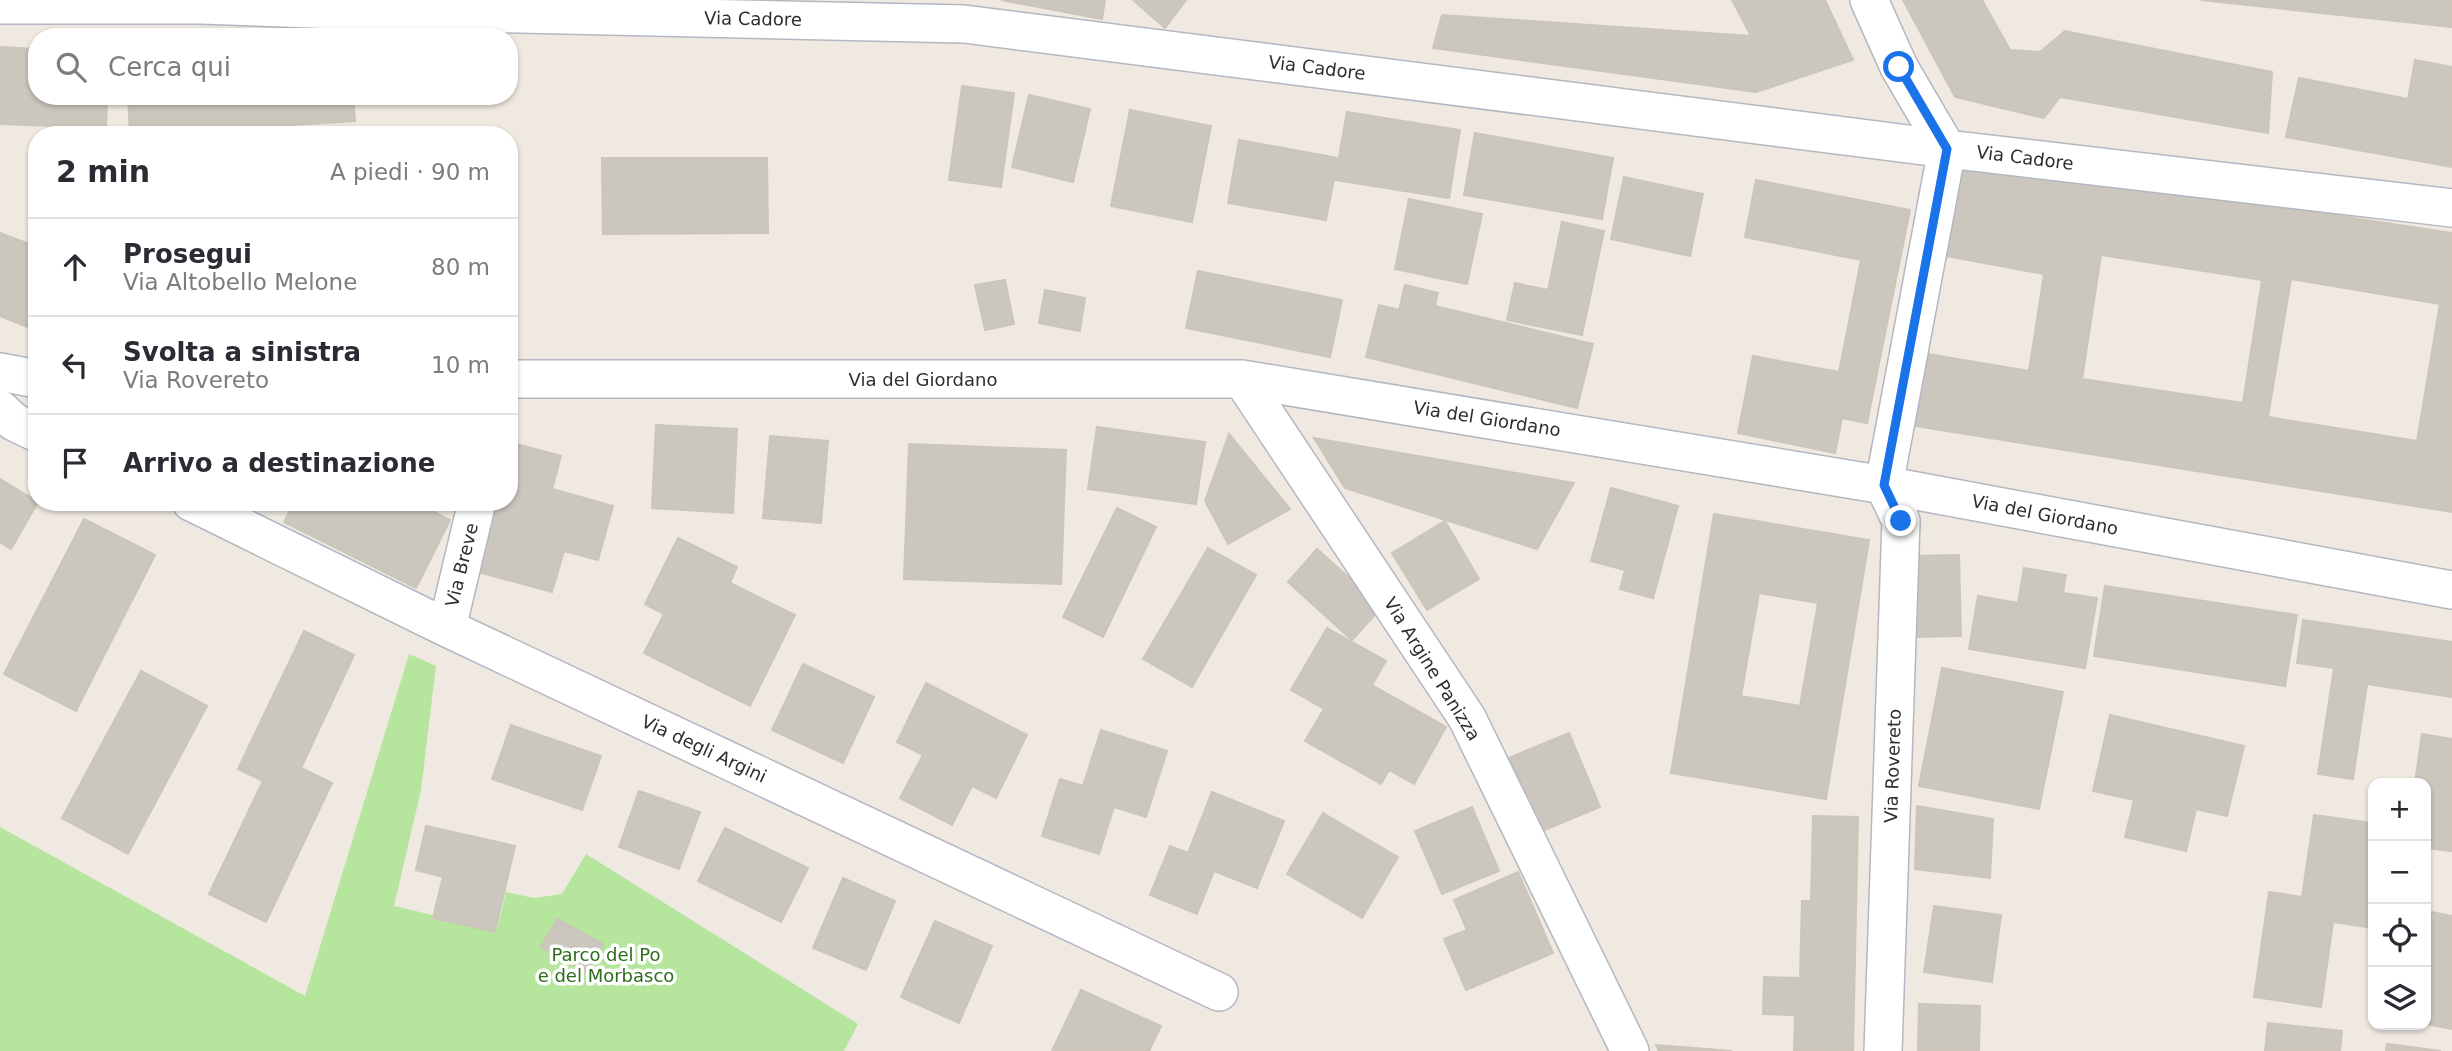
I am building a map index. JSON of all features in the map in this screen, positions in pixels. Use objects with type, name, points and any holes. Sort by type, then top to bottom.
[{"type":"street","points":[[334,5],[374,0]]},
{"type":"street","points":[[1868,0],[1899,67],[1947,149],[1884,485]]},
{"type":"street","name":"Via Cadore","points":[[0,5],[189,2],[964,24],[1947,149],[2452,208]]},
{"type":"street","points":[[0,372],[28,377]]},
{"type":"street","name":"Via del Giordano","points":[[518,379],[1242,379],[1884,485],[2452,590]]},
{"type":"street","name":"Via Argine Panizza","points":[[1242,379],[1467,718],[1630,1051]]},
{"type":"street","points":[[0,410],[14,422],[28,429]]},
{"type":"street","name":"Via Rovereto","points":[[1883,1051],[1901,521],[1884,485]]},
{"type":"street","name":"Via degli Argini","points":[[209,511],[447,628],[1219,992]]},
{"type":"street","name":"Via Breve","points":[[447,628],[475,511]]},
{"type":"green space","name":"Parco del Po e del Morbasco","points":[[409,654],[436,666],[421,790],[394,906],[497,930],[506,892],[534,898],[562,894],[586,854],[858,1024],[844,1051],[0,1051],[0,827],[305,996]]},
{"type":"building","points":[[1001,0],[1105,0],[1102,19]]},
{"type":"building","points":[[1133,0],[1186,0],[1165,28]]},
{"type":"building","points":[[1732,0],[1825,0],[1853,60],[1756,92],[1433,48],[1442,15],[1751,36]]},
{"type":"building","points":[[1903,0],[1982,0],[2010,50],[2040,52],[2065,31],[2272,72],[2268,133],[2060,97],[2044,118],[1955,97]]},
{"type":"building","points":[[2201,0],[2452,0],[2452,27]]},
{"type":"building","points":[[0,47],[28,49],[28,105],[107,105],[106,126],[0,124]]},
{"type":"building","points":[[2415,60],[2452,67],[2452,167],[2286,137],[2299,78],[2408,99]]},
{"type":"building","points":[[962,86],[1014,93],[1001,187],[949,180]]},
{"type":"building","points":[[1029,95],[1090,109],[1073,182],[1012,167]]},
{"type":"building","points":[[128,105],[354,105],[355,121],[275,126],[130,126]]},
{"type":"building","points":[[1130,110],[1211,126],[1192,222],[1111,206]]},
{"type":"building","points":[[1347,112],[1460,130],[1449,198],[1335,180]]},
{"type":"building","points":[[1475,133],[1613,158],[1602,219],[1464,195]]},
{"type":"building","points":[[1239,140],[1338,158],[1326,220],[1228,203]]},
{"type":"building","points":[[602,158],[767,158],[768,233],[603,234]]},
{"type":"building","points":[[1963,159],[2452,233],[2452,512],[1915,426],[1927,354],[2029,371],[2044,274],[1946,256]],"holes":[[[2101,255],[2262,280],[2243,403],[2082,379]],[[2291,279],[2440,304],[2417,441],[2268,417]]]},
{"type":"building","points":[[1624,177],[1703,194],[1690,256],[1611,239]]},
{"type":"building","points":[[1756,180],[1910,210],[1867,423],[1842,418],[1835,453],[1738,433],[1753,356],[1839,372],[1861,260],[1745,237]]},
{"type":"building","points":[[1409,199],[1482,214],[1467,284],[1395,269]]},
{"type":"building","points":[[1562,222],[1604,231],[1582,335],[1507,320],[1515,283],[1548,290]]},
{"type":"building","points":[[0,233],[28,244],[28,327],[0,316]]},
{"type":"building","points":[[1198,271],[1342,300],[1330,357],[1186,328]]},
{"type":"building","points":[[1005,280],[1014,324],[985,330],[975,285]]},
{"type":"building","points":[[1405,285],[1438,293],[1435,306],[1593,344],[1577,408],[1366,357],[1379,305],[1399,310]]},
{"type":"building","points":[[1045,290],[1085,298],[1080,331],[1039,323]]},
{"type":"building","points":[[656,425],[737,429],[733,513],[652,508]]},
{"type":"building","points":[[1097,427],[1205,442],[1196,504],[1088,489]]},
{"type":"building","points":[[1229,434],[1290,509],[1228,544],[1205,501]]},
{"type":"building","points":[[770,436],[828,441],[821,523],[763,518]]},
{"type":"building","points":[[1314,438],[1574,483],[1537,549],[1345,488]]},
{"type":"building","points":[[518,444],[561,456],[552,489],[613,506],[598,560],[564,551],[552,592],[471,570],[487,511],[518,511]]},
{"type":"building","points":[[909,444],[1066,450],[1061,584],[904,579]]},
{"type":"building","points":[[0,479],[28,496],[28,511],[33,511],[11,549],[0,542]]},
{"type":"building","points":[[1611,488],[1678,506],[1653,598],[1620,589],[1625,570],[1591,561]]},
{"type":"building","points":[[1117,508],[1156,527],[1103,637],[1063,617]]},
{"type":"building","points":[[290,511],[432,511],[450,520],[416,588],[284,522]]},
{"type":"building","points":[[1714,514],[1869,540],[1826,799],[1671,773]],"holes":[[[1759,593],[1818,603],[1800,706],[1741,696]]]},
{"type":"building","points":[[84,519],[155,555],[76,711],[4,674]]},
{"type":"building","points":[[1445,521],[1479,579],[1427,610],[1392,553]]},
{"type":"building","points":[[678,538],[737,567],[730,583],[795,615],[750,706],[644,653],[664,614],[645,604]]},
{"type":"building","points":[[1208,548],[1256,575],[1192,687],[1143,659]]},
{"type":"building","points":[[1317,549],[1382,607],[1352,640],[1288,582]]},
{"type":"building","points":[[1959,555],[1961,636],[1912,637],[1910,556]]},
{"type":"building","points":[[2024,568],[2066,575],[2063,593],[2097,598],[2085,668],[1969,649],[1978,596],[2018,603]]},
{"type":"building","points":[[2105,586],[2297,615],[2285,686],[2094,656]]},
{"type":"building","points":[[2303,620],[2452,642],[2452,697],[2367,684],[2353,779],[2318,774],[2334,668],[2297,663]]},
{"type":"building","points":[[1327,628],[1386,661],[1372,685],[1446,727],[1414,784],[1389,770],[1381,784],[1305,741],[1324,709],[1291,690]]},
{"type":"building","points":[[304,631],[354,655],[301,768],[332,783],[266,922],[209,894],[263,781],[238,769]]},
{"type":"building","points":[[803,664],[874,697],[843,763],[772,730]]},
{"type":"building","points":[[1942,668],[2063,692],[2039,809],[1919,786]]},
{"type":"building","points":[[141,671],[207,706],[128,854],[62,818]]},
{"type":"building","points":[[926,683],[1027,735],[996,798],[972,786],[952,825],[900,798],[923,755],[897,742]]},
{"type":"building","points":[[2110,715],[2244,746],[2227,816],[2196,809],[2186,851],[2125,837],[2134,800],[2093,791]]},
{"type":"building","points":[[511,725],[601,756],[582,810],[492,779]]},
{"type":"building","points":[[1101,730],[1167,751],[1146,817],[1114,807],[1099,854],[1042,836],[1060,779],[1083,786]]},
{"type":"building","points":[[1569,733],[1600,807],[1535,834],[1504,760]]},
{"type":"building","points":[[2422,734],[2452,739],[2452,851],[2431,849],[2431,778],[2416,778]]},
{"type":"building","points":[[639,791],[700,812],[679,869],[619,847]]},
{"type":"building","points":[[1212,792],[1284,821],[1257,888],[1214,871],[1197,914],[1150,895],[1170,846],[1188,853]]},
{"type":"building","points":[[1917,806],[1993,819],[1990,878],[1915,869]]},
{"type":"building","points":[[1472,807],[1499,871],[1442,894],[1415,831]]},
{"type":"building","points":[[1323,813],[1398,857],[1362,918],[1287,874]]},
{"type":"building","points":[[2314,815],[2368,822],[2368,927],[2333,922],[2321,1007],[2254,997],[2269,892],[2302,897]]},
{"type":"building","points":[[1813,816],[1858,817],[1853,1051],[1794,1050],[1795,1015],[1763,1014],[1764,977],[1800,978],[1802,901],[1811,901]]},
{"type":"building","points":[[426,826],[515,846],[495,932],[433,918],[443,877],[416,870]]},
{"type":"building","points":[[725,828],[808,868],[781,922],[698,881]]},
{"type":"building","points":[[1518,872],[1553,953],[1466,990],[1444,939],[1467,930],[1454,900]]},
{"type":"building","points":[[843,878],[895,901],[866,970],[813,948]]},
{"type":"building","points":[[1934,906],[2001,915],[1992,982],[1924,972]]},
{"type":"building","points":[[2431,912],[2452,916],[2452,1029],[2431,1025]]},
{"type":"building","points":[[557,919],[603,944],[587,972],[541,947]]},
{"type":"building","points":[[935,921],[992,946],[959,1023],[901,997]]},
{"type":"building","points":[[1081,990],[1161,1026],[1149,1051],[1052,1051]]},
{"type":"building","points":[[1919,1004],[1980,1006],[1979,1051],[1918,1051]]},
{"type":"building","points":[[2268,1023],[2342,1031],[2340,1051],[2265,1051]]},
{"type":"building","points":[[2387,1044],[2441,1051],[2386,1051]]},
{"type":"building","points":[[1656,1045],[1732,1051],[1659,1051]]},
{"type":"route","points":[[1899,67],[1947,149],[1884,485],[1901,521]]}]
